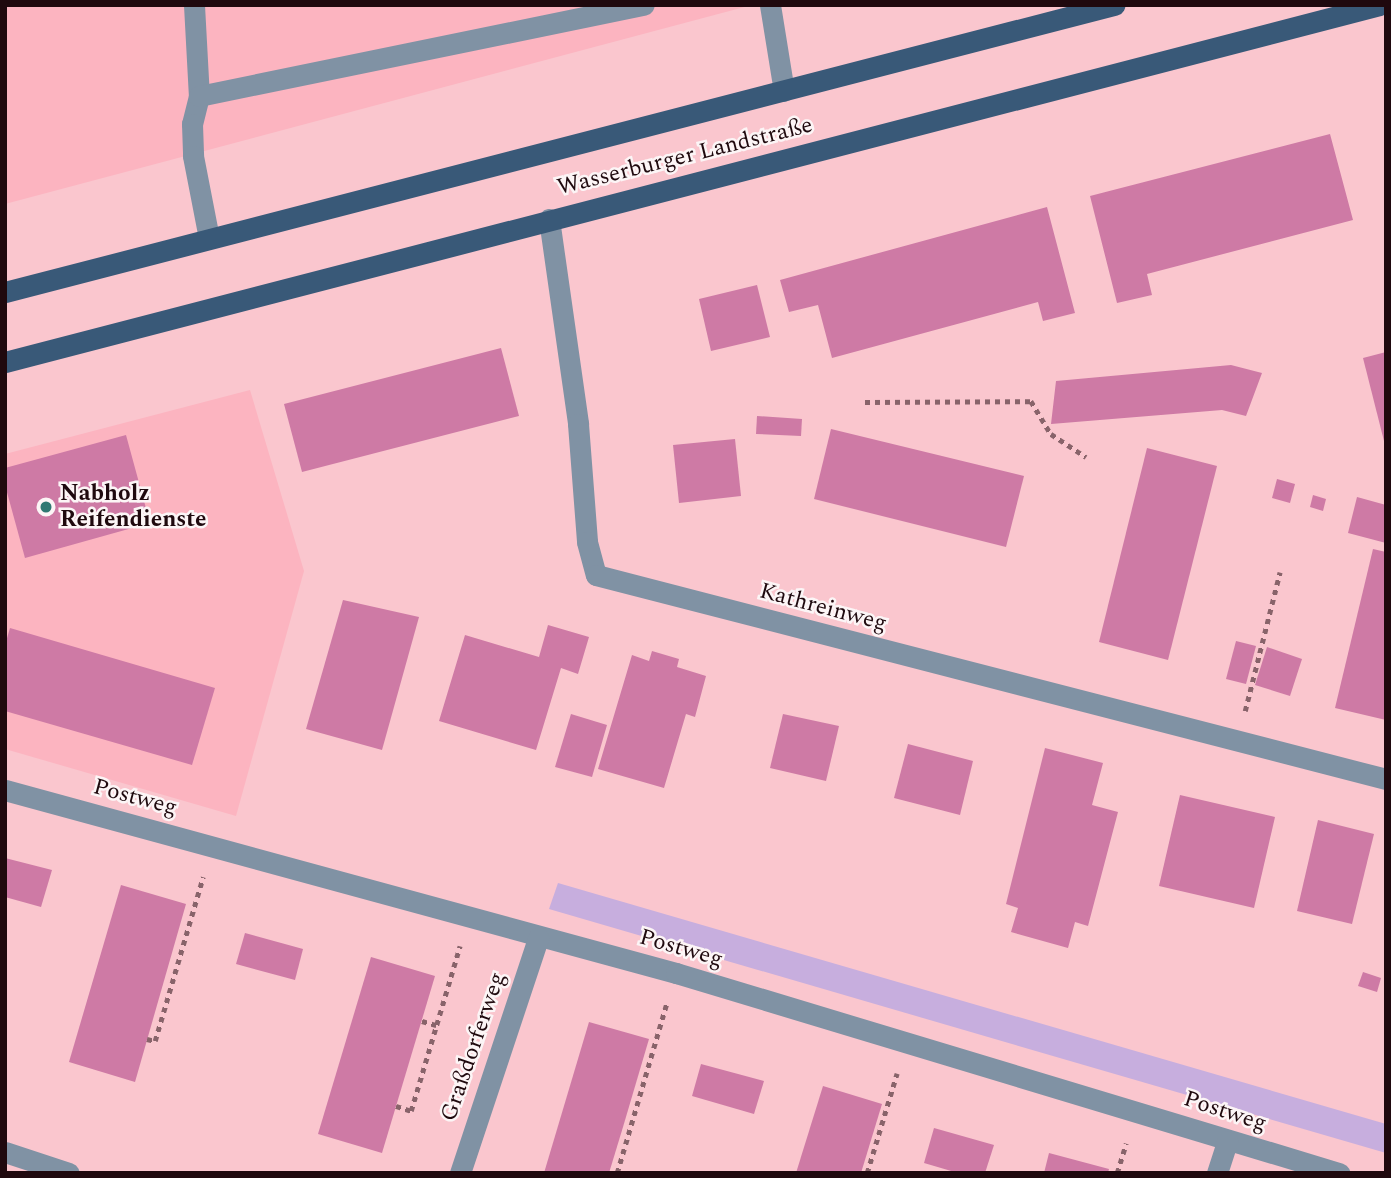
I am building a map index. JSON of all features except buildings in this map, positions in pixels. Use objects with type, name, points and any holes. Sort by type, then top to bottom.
[{"type":"main road","name":"Wasserburger Landstraße","points":[[5,292],[1114,5]]},
{"type":"main road","name":"Wasserburger Landstraße","points":[[5,362],[1379,5]]},
{"type":"street","points":[[194,5],[199,96],[192,124],[193,156],[209,238]]},
{"type":"street","points":[[199,96],[644,5]]},
{"type":"street","points":[[770,5],[784,91]]},
{"type":"street","name":"Kathreinweg","points":[[550,219],[579,424],[587,542],[596,575],[1386,779]]},
{"type":"street","name":"Postweg","points":[[5,790],[538,938],[676,973],[1136,1110],[1227,1142],[1339,1173]]},
{"type":"street","name":"Graßdorferweg","points":[[460,1173],[538,938]]},
{"type":"street","points":[[1217,1173],[1227,1142]]},
{"type":"street","points":[[5,1152],[69,1173]]},
{"type":"path","points":[[865,402],[1031,401],[1051,434],[1086,457]]},
{"type":"path","points":[[1237,742],[1280,572]]},
{"type":"path","points":[[147,1039],[155,1041],[212,846]]},
{"type":"path","points":[[396,1106],[411,1111],[468,918]]},
{"type":"path","points":[[173,949],[181,952]]},
{"type":"path","points":[[617,1173],[676,973]]},
{"type":"path","points":[[422,1021],[436,1025]]},
{"type":"path","points":[[867,1173],[906,1042]]},
{"type":"shaded area","points":[[5,5],[752,5],[5,204]]},
{"type":"shaded area","points":[[250,390],[304,571],[236,816],[5,749],[5,454]]},
{"type":"shaded area","points":[[558,883],[1386,1124],[1386,1153],[549,909]]},
{"type":"place","name":"Nabholz Reifendienste","points":[[46,507]]}]
